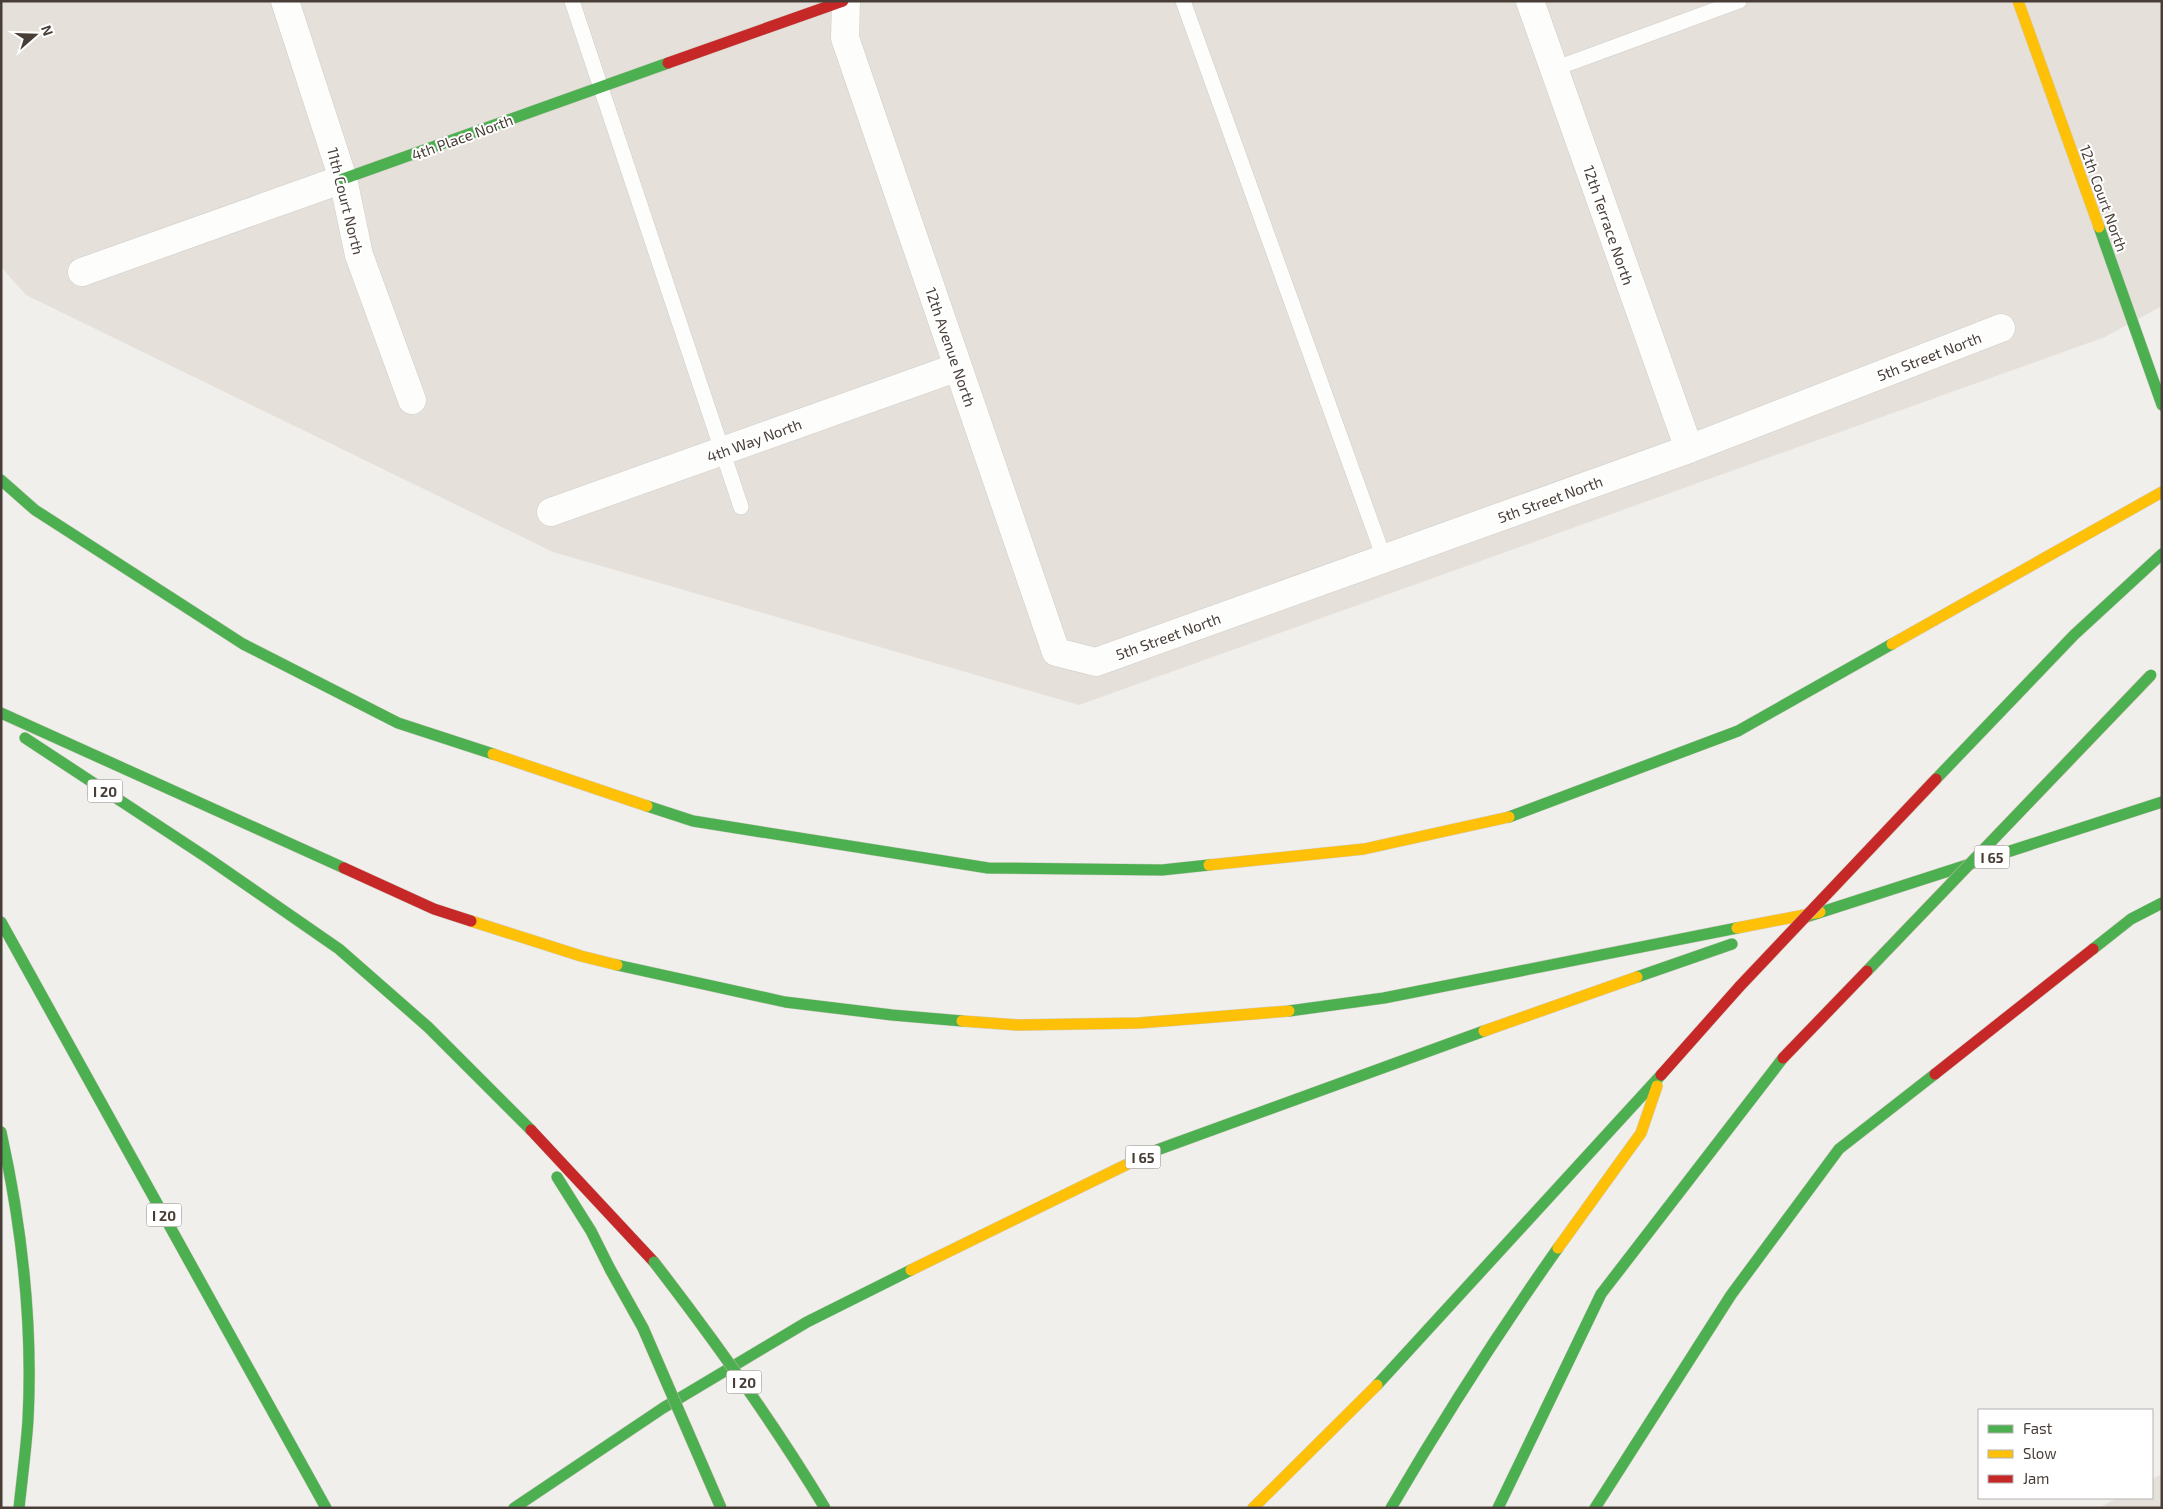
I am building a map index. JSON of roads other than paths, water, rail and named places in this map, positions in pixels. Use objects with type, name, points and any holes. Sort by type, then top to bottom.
[{"type":"main road","name":"4th Place North","points":[[343,179],[844,1]]},
{"type":"main road","name":"12th Court North","points":[[2018,1],[2162,405]]},
{"type":"main road","points":[[1,480],[35,510],[243,644],[408,726],[693,821],[988,868],[1152,870],[1364,849],[1506,818],[1654,763],[1738,731],[2162,492]]},
{"type":"main road","points":[[1253,1508],[1377,1385],[1740,986],[2033,675],[2113,595],[2162,554]]},
{"type":"main road","points":[[1498,1508],[1601,1294],[1784,1058],[2151,675],[2162,666]]},
{"type":"main road","points":[[1,713],[180,792],[434,909],[580,956],[785,1002],[892,1015],[1018,1025],[1138,1023],[1271,1013],[1384,998],[1821,912]]},
{"type":"main road","name":"I 20","points":[[1,722],[209,859],[339,950],[428,1027],[520,1119],[654,1262],[706,1329],[767,1414],[825,1508]]},
{"type":"main road","name":"I 65","points":[[514,1508],[663,1408],[807,1322],[1073,1189],[1157,1150],[1337,1083],[1821,912],[2162,802]]},
{"type":"main road","points":[[1595,1508],[1731,1296],[1839,1149],[2131,919],[2162,903]]},
{"type":"main road","name":"I 20","points":[[1,922],[326,1508]]},
{"type":"main road","points":[[1391,1508],[1449,1409],[1521,1300],[1640,1133],[1661,1075]]},
{"type":"main road","points":[[520,1119],[592,1231],[610,1269],[643,1328],[721,1508]]},
{"type":"main road","points":[[1,1132],[9,1166],[27,1290],[28,1420],[19,1508]]},
{"type":"street","name":"11th Court North","points":[[285,1],[343,179],[359,255],[412,400]]},
{"type":"street","name":"12th Avenue North","points":[[844,1],[845,38],[1056,652],[1096,662]]},
{"type":"street","name":"12th Terrace North","points":[[1530,1],[1688,449]]},
{"type":"street","name":"4th Place North","points":[[82,272],[343,179]]},
{"type":"street","name":"5th Street North","points":[[1096,662],[1688,449],[2001,328]]},
{"type":"street","name":"4th Way North","points":[[551,512],[958,367]]},
{"type":"lane","points":[[572,1],[741,508]]},
{"type":"lane","points":[[1182,1],[1384,558]]},
{"type":"lane","points":[[1554,69],[1739,1]]}]
